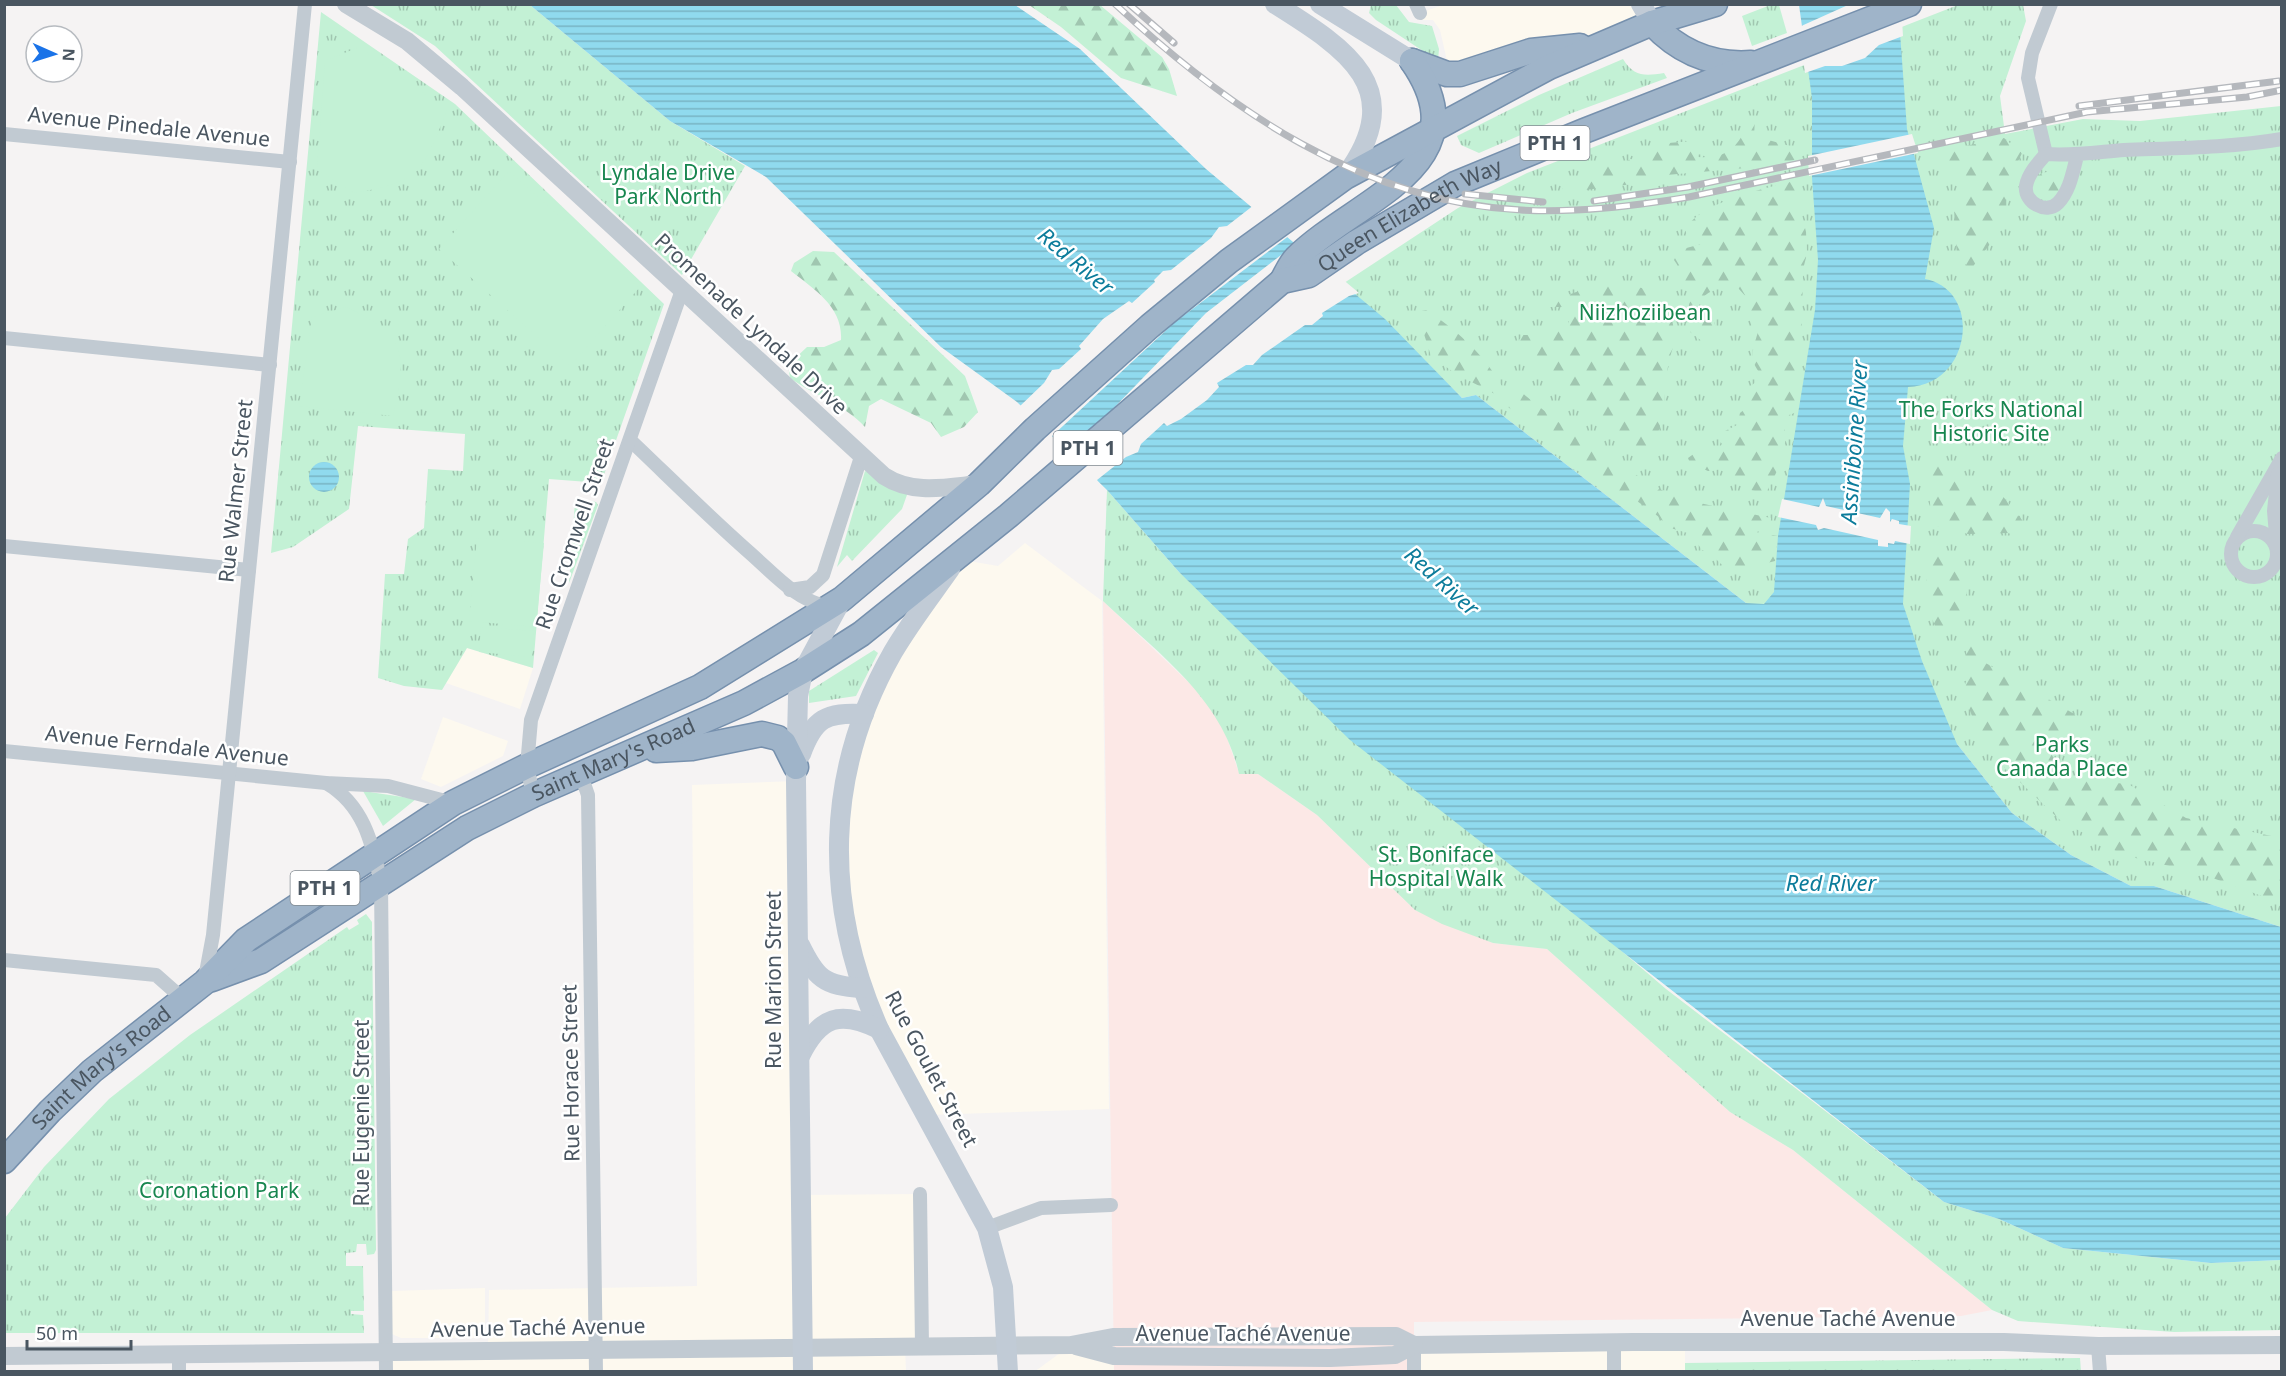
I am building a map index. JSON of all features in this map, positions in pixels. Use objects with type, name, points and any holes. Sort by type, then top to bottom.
[{"type":"highway","name":"PTH 1","points":[[979,483],[1035,429],[1150,326],[1230,261],[1345,177],[1549,67],[1603,44],[1646,14],[1715,4]]},
{"type":"highway","name":"Queen Elizabeth Way","points":[[1008,516],[1282,281],[1309,275],[1357,242],[1455,184],[1909,4]]},
{"type":"highway","points":[[1646,14],[1668,40],[1693,55],[1737,64],[1762,62]]},
{"type":"highway","points":[[1412,61],[1447,74],[1460,74],[1531,51],[1603,44]]},
{"type":"highway","points":[[1282,281],[1294,259],[1414,168],[1425,152],[1433,129],[1431,94],[1412,61]]},
{"type":"highway","name":"Saint Mary's Road","points":[[4,1161],[50,1111],[92,1071],[205,982],[246,940],[453,803],[526,766],[700,687],[835,603],[979,483]]},
{"type":"highway","name":"Saint Mary's Road","points":[[205,982],[261,960],[467,828],[533,795],[691,728],[803,671],[870,628],[1008,516]]},
{"type":"highway","points":[[691,728],[700,687]]},
{"type":"highway","points":[[636,752],[692,748],[762,735],[778,738],[784,743],[796,767]]},
{"type":"main road","points":[[1275,4],[1336,44],[1350,57],[1364,78],[1371,100],[1370,131],[1365,149],[1345,177]]},
{"type":"main road","points":[[1320,4],[1412,61]]},
{"type":"main road","points":[[1352,4],[1353,24]]},
{"type":"main road","name":"Rue Goulet Street","points":[[957,559],[894,650],[864,714],[846,771],[838,847],[844,921],[862,988],[879,1029],[987,1228],[1003,1287],[1008,1371]]},
{"type":"main road","name":"Rue Marion Street","points":[[803,1371],[796,767],[798,696],[803,671],[835,603]]},
{"type":"main road","points":[[796,767],[808,734],[819,722],[837,713],[864,714]]},
{"type":"main road","points":[[799,942],[808,963],[824,980],[840,987],[862,988]]},
{"type":"main road","points":[[799,1058],[816,1031],[833,1019],[858,1019],[879,1029]]},
{"type":"street","name":"Rue Walmer Street","points":[[205,982],[213,935],[305,4]]},
{"type":"street","name":"Promenade Lyndale Drive","points":[[346,4],[407,41],[462,87],[861,457],[889,480],[910,488],[979,483]]},
{"type":"street","points":[[2051,4],[2032,53],[2028,78],[2046,154],[2029,177],[2026,190],[2035,204],[2047,208],[2057,204],[2068,188],[2078,156]]},
{"type":"street","name":"Avenue Pinedale Avenue","points":[[4,134],[290,162]]},
{"type":"street","points":[[2046,154],[2078,156],[2113,151],[2242,146],[2282,139]]},
{"type":"street","name":"Rue Cromwell Street","points":[[533,795],[526,766],[531,720],[681,290]]},
{"type":"street","points":[[4,338],[270,364]]},
{"type":"street","points":[[630,440],[708,516],[790,590],[809,602],[835,603]]},
{"type":"street","points":[[790,590],[810,587],[823,574],[861,457]]},
{"type":"street","points":[[2281,459],[2274,490],[2277,552],[2274,566],[2262,576],[2248,576],[2241,573],[2232,562],[2232,548],[2281,459]]},
{"type":"street","points":[[2234,541],[2246,532],[2260,531],[2272,539],[2277,552]]},
{"type":"street","points":[[4,546],[249,570]]},
{"type":"street","name":"Avenue Ferndale Avenue","points":[[4,751],[326,783],[388,786],[453,803]]},
{"type":"street","name":"Rue Horace Street","points":[[581,775],[588,795],[596,1371]]},
{"type":"street","points":[[326,783],[344,793],[354,806],[375,855]]},
{"type":"street","name":"Rue Eugenie Street","points":[[375,855],[381,883],[386,1371]]},
{"type":"street","points":[[4,960],[156,975],[182,998]]},
{"type":"street","points":[[920,1194],[922,1346]]},
{"type":"street","points":[[987,1228],[1041,1208],[1111,1205]]},
{"type":"street","points":[[1231,1336],[1231,1357]]},
{"type":"street","name":"Avenue Taché Avenue","points":[[4,1356],[179,1363],[385,1352],[1071,1345],[1113,1337],[1231,1336],[1396,1336],[1414,1345]]},
{"type":"street","points":[[1614,1342],[1614,1371]]},
{"type":"street","name":"Avenue Taché Avenue","points":[[1071,1345],[1114,1356],[1231,1357],[1395,1355],[1414,1345],[1614,1342],[2004,1342],[2098,1346],[2282,1345]]},
{"type":"street","points":[[1414,1345],[1414,1371]]},
{"type":"street","points":[[2098,1346],[2100,1371]]},
{"type":"shaded area","points":[[1640,4],[1652,23],[1603,44],[1448,65],[1440,30],[1433,20],[1418,20],[1420,13],[1443,5]]},
{"type":"shaded area","points":[[1025,543],[1102,601],[1109,1109],[927,1115],[879,1029],[840,892],[857,731],[957,559],[998,566]]},
{"type":"shaded area","points":[[1103,601],[1203,696],[1224,729],[1239,773],[1258,774],[1317,815],[1415,910],[1493,943],[1547,949],[1730,1112],[1793,1150],[1992,1310],[1961,1316],[1414,1322],[1414,1371],[1114,1371]]},
{"type":"shaded area","points":[[467,648],[533,668],[520,709],[446,683]]},
{"type":"shaded area","points":[[443,717],[508,741],[503,756],[441,787],[421,779]]},
{"type":"shaded area","points":[[796,781],[802,1195],[920,1194],[922,1346],[905,1347],[906,1371],[386,1372],[385,1351],[488,1352],[489,1290],[697,1286],[692,785]]},
{"type":"shaded area","points":[[485,1288],[485,1338],[401,1338],[392,1334],[391,1291]]},
{"type":"shaded area","points":[[1685,1341],[1685,1371],[1414,1372],[1414,1345]]},
{"type":"shaded area","points":[[1071,1345],[1114,1356],[1114,1371],[1034,1372]]},
{"type":"green space","points":[[1773,4],[1779,5],[1787,33],[1752,46],[1742,16]]},
{"type":"green space","name":"Lyndale Drive Park North","points":[[371,5],[530,5],[670,121],[745,166],[682,275],[435,46]]},
{"type":"green space","points":[[1029,5],[1100,5],[1162,57],[1169,69],[1177,96],[1121,78],[1061,27]]},
{"type":"green space","points":[[1371,5],[1396,5],[1409,22],[1432,26],[1439,49],[1438,61],[1376,20],[1369,13]]},
{"type":"green space","name":"The Forks National Historic Site","points":[[1958,5],[2023,5],[2026,21],[2000,96],[2005,134],[2083,119],[2140,121],[2281,106],[2281,927],[2154,886],[2131,886],[2071,855],[2012,813],[1957,744],[1746,603],[1476,395],[1462,398],[1344,283],[1458,208],[1527,173]]},
{"type":"green space","points":[[321,12],[455,104],[664,304],[601,483],[549,479],[533,668],[467,648],[442,690],[404,686],[378,678],[385,574],[404,574],[408,539],[424,528],[428,469],[463,471],[465,434],[358,426],[349,509],[293,547],[271,553]]},
{"type":"green space","points":[[359,47],[447,110],[432,147],[417,170],[394,184],[354,193],[317,169],[325,61]]},
{"type":"green space","points":[[1623,59],[1631,69],[1640,74],[1664,73],[1667,78],[1572,113],[1479,153],[1461,145],[1457,136],[1539,95]]},
{"type":"green space","points":[[1755,118],[1754,136],[1800,149],[1803,152],[1800,159],[1757,167],[1655,176],[1633,184],[1585,190],[1562,189],[1580,182],[1578,178],[1600,164],[1624,164],[1630,159],[1647,161],[1647,156],[1640,149],[1655,144],[1694,141],[1699,142],[1698,157],[1713,157],[1726,153],[1736,145],[1749,122]]},
{"type":"green space","points":[[2004,138],[2022,153],[2008,183],[2003,227],[1971,269],[1957,257],[1954,209],[1970,189],[1951,179],[1941,151]]},
{"type":"green space","points":[[509,171],[639,288],[570,366],[439,249]]},
{"type":"green space","points":[[2048,172],[2058,176],[2062,186],[2058,196],[2048,200],[2038,196],[2034,186],[2038,176]]},
{"type":"green space","points":[[1790,182],[1799,182],[1804,194],[1799,203],[1806,232],[1807,254],[1803,269],[1802,323],[1795,369],[1797,412],[1789,415],[1784,423],[1786,438],[1781,463],[1767,491],[1753,491],[1739,483],[1729,468],[1708,471],[1690,463],[1688,458],[1702,448],[1720,447],[1722,444],[1719,440],[1723,432],[1737,425],[1740,413],[1745,409],[1747,389],[1757,381],[1760,373],[1754,363],[1753,354],[1758,332],[1752,328],[1750,301],[1738,288],[1722,286],[1705,296],[1700,303],[1700,313],[1714,321],[1717,333],[1712,342],[1703,342],[1689,331],[1687,286],[1674,260],[1679,250],[1705,243],[1703,239],[1687,236],[1685,229],[1704,211],[1732,198]]},
{"type":"green space","points":[[813,251],[834,252],[965,376],[978,412],[964,427],[941,437],[931,423],[881,399],[869,406],[865,427],[839,406],[790,378],[788,365],[807,347],[824,347],[841,340],[837,318],[826,300],[791,271],[794,263]]},
{"type":"green space","name":"Niizhoziibean","points":[[1609,283],[1657,293],[1664,300],[1671,317],[1674,343],[1667,373],[1660,427],[1651,447],[1640,449],[1582,409],[1557,388],[1532,360],[1527,358],[1519,340],[1523,335],[1553,335],[1554,323],[1562,329],[1568,328],[1570,313],[1564,307],[1550,307],[1549,302],[1598,284]]},
{"type":"green space","points":[[346,307],[381,327],[392,338],[398,349],[401,362],[400,377],[393,416],[299,406],[312,317]]},
{"type":"green space","points":[[1426,310],[1449,326],[1479,354],[1503,388],[1516,388],[1582,441],[1638,476],[1646,488],[1644,496],[1652,496],[1659,489],[1704,504],[1771,518],[1770,525],[1757,532],[1767,538],[1773,535],[1778,536],[1775,561],[1763,564],[1748,574],[1730,572],[1707,551],[1702,550],[1691,534],[1667,527],[1659,517],[1637,501],[1623,496],[1583,465],[1570,459],[1553,441],[1504,404],[1495,394],[1456,374],[1431,356],[1417,312]]},
{"type":"green space","points":[[1940,459],[1952,477],[1964,489],[1979,495],[2001,494],[2026,525],[2025,536],[2015,541],[2009,533],[1968,534],[1932,525],[1927,470]]},
{"type":"green space","points":[[865,471],[908,492],[902,509],[852,561],[847,555],[837,567]]},
{"type":"green space","name":"St. Boniface Hospital Walk","points":[[1107,490],[1179,572],[1666,989],[1944,1202],[1999,1219],[2063,1248],[2211,1263],[2281,1260],[2281,1330],[2174,1332],[2018,1321],[1992,1310],[1793,1150],[1730,1112],[1547,949],[1493,943],[1442,924],[1415,910],[1317,815],[1258,774],[1239,774],[1231,747],[1203,699],[1165,658],[1103,601]]},
{"type":"green space","points":[[578,499],[596,502],[598,505],[569,583],[575,502]]},
{"type":"green space","points":[[477,538],[544,543],[536,627],[469,621]]},
{"type":"green space","points":[[1925,552],[1952,555],[1968,599],[1962,628],[1938,633],[1928,609]]},
{"type":"green space","points":[[481,627],[534,631],[532,657],[479,652]]},
{"type":"green space","points":[[1972,644],[1982,661],[2083,719],[2051,754],[2068,779],[2128,784],[2186,818],[2281,838],[2281,903],[2199,873],[2123,855],[2060,820],[2001,764],[1978,732],[1963,692],[1970,667],[1965,648]]},
{"type":"green space","points":[[874,650],[878,653],[856,696],[809,703],[809,691]]},
{"type":"green space","points":[[363,791],[416,799],[383,826]]},
{"type":"green space","name":"Coronation Park","points":[[366,914],[372,922],[376,1250],[374,1254],[367,1255],[366,1244],[357,1244],[356,1252],[346,1253],[346,1266],[363,1266],[364,1311],[351,1311],[351,1314],[363,1315],[364,1333],[5,1333],[5,1218],[44,1167],[109,1099],[190,1035],[347,927],[349,930],[359,924],[357,920]]},
{"type":"green space","points":[[2080,1358],[2081,1372],[1685,1371],[1685,1363]]},
{"type":"water","name":"Red River","points":[[530,5],[1015,5],[1080,49],[1206,169],[1385,319],[1462,398],[1476,395],[1746,603],[1764,604],[1774,592],[1778,536],[1815,310],[1818,260],[1812,178],[1812,98],[1799,5],[1898,5],[1907,129],[1934,228],[1925,279],[1944,287],[1956,300],[1962,317],[1962,336],[1957,355],[1946,371],[1929,382],[1908,387],[1903,446],[1910,484],[1903,604],[1922,661],[1957,744],[2012,813],[2071,855],[2131,886],[2154,886],[2281,927],[2281,1260],[2211,1263],[2063,1248],[1999,1219],[1944,1202],[1350,740],[1179,572],[1107,490],[1017,402],[941,347],[766,177],[670,121]]},
{"type":"water","points":[[324,462],[330,463],[338,471],[338,483],[330,491],[324,492],[318,491],[310,483],[309,477],[310,471],[318,463]]},
{"type":"pier","points":[[1901,4],[1903,36],[1879,45],[1865,58],[1842,66],[1825,66],[1805,73],[1799,27],[1848,5]]},
{"type":"pier","points":[[1912,134],[1918,153],[1809,176],[1808,156]]},
{"type":"pier","points":[[1254,205],[1290,235],[1174,323],[1050,438],[1014,404],[1019,407],[1044,383],[1052,370],[1059,369],[1081,349],[1079,346],[1103,319],[1129,301],[1132,303],[1155,282],[1154,280],[1163,271],[1171,270],[1211,238],[1219,227],[1227,226]]},
{"type":"pier","points":[[1298,242],[1359,293],[1349,296],[1322,313],[1323,316],[1312,325],[1305,325],[1262,355],[1253,365],[1246,365],[1217,383],[1219,387],[1207,400],[1181,419],[1167,426],[1164,423],[1141,444],[1138,452],[1126,457],[1097,480],[1099,486],[1063,451],[1104,418],[1206,313]]},
{"type":"pier","points":[[1823,498],[1826,506],[1880,518],[1886,508],[1890,512],[1890,522],[1892,519],[1899,521],[1899,524],[1911,526],[1910,544],[1895,541],[1894,544],[1888,543],[1888,547],[1878,546],[1878,540],[1824,528],[1818,530],[1816,525],[1778,517],[1782,499],[1819,507]]},
{"type":"railway","points":[[1115,4],[1158,43],[1251,113],[1301,143],[1352,169],[1406,189],[1463,203],[1521,210],[1605,208],[1689,197],[2087,112],[2247,97],[2282,90]]},
{"type":"railway","points":[[1129,4],[1174,43]]},
{"type":"railway","points":[[2079,106],[2279,81]]},
{"type":"railway","points":[[1594,201],[1688,187],[1815,160]]},
{"type":"railway","points":[[1465,194],[1543,202]]},
{"type":"water label","name":"Assiniboine River","points":[[1854,442]]},
{"type":"park label","name":"Parks Canada Place","points":[[2062,757]]}]
